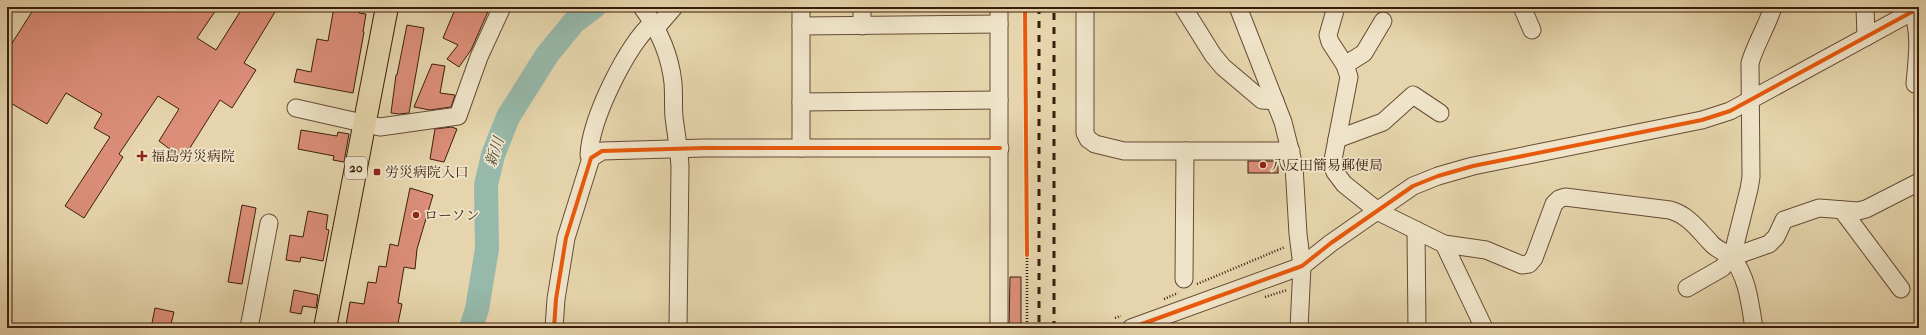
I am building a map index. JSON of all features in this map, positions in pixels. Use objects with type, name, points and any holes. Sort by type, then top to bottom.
[{"type":"main road","name":"20","points":[[325,328],[387,7]]},
{"type":"street","points":[[296,108],[380,127],[458,116],[479,57],[502,7]]},
{"type":"street","points":[[554,328],[556,299],[566,238],[591,158],[589,155],[592,135],[607,94],[650,18],[674,7]]},
{"type":"street","points":[[801,7],[801,148]]},
{"type":"street","points":[[862,7],[862,26]]},
{"type":"street","points":[[999,7],[999,328]]},
{"type":"street","points":[[1085,7],[1085,133],[1088,139],[1095,144],[1124,151],[1291,151]]},
{"type":"street","points":[[1183,7],[1213,55],[1223,67],[1262,100],[1275,101]]},
{"type":"street","points":[[1238,7],[1283,122],[1294,166],[1298,242],[1302,266],[1299,328]]},
{"type":"street","points":[[1336,7],[1328,35],[1330,42],[1345,66],[1348,77],[1332,165],[1335,172],[1344,184],[1379,212],[1444,244],[1486,250],[1522,265],[1529,264],[1534,258],[1554,204],[1559,199],[1565,197],[1670,210],[1681,213],[1688,218],[1715,248],[1732,257],[1745,283],[1752,327]]},
{"type":"street","points":[[1522,7],[1532,30]]},
{"type":"street","points":[[1732,257],[1750,183],[1750,63],[1773,7]]},
{"type":"street","points":[[1865,7],[1866,37]]},
{"type":"street","points":[[1131,328],[1302,266],[1331,243],[1379,212],[1413,186],[1438,176],[1473,166],[1702,120],[1730,111],[1916,10],[1919,46],[1915,84]]},
{"type":"street","points":[[650,18],[664,43],[670,63],[674,116],[679,149],[678,328]]},
{"type":"street","points":[[1345,66],[1364,53],[1383,21]]},
{"type":"street","points":[[801,26],[999,24]]},
{"type":"street","points":[[1337,139],[1383,122],[1414,95],[1440,113]]},
{"type":"street","points":[[801,102],[999,100]]},
{"type":"street","points":[[591,158],[602,151],[679,149],[1000,148]]},
{"type":"street","points":[[1185,151],[1187,285]]},
{"type":"street","points":[[1687,288],[1722,268],[1732,257],[1769,244],[1776,237],[1784,220],[1819,208],[1858,211],[1866,209],[1919,182]]},
{"type":"street","points":[[1842,210],[1901,289]]},
{"type":"street","points":[[249,328],[269,223]]},
{"type":"street","points":[[1416,230],[1416,328]]},
{"type":"street","points":[[1444,244],[1484,328]]},
{"type":"path","points":[[1160,301],[1187,285],[1298,242]]},
{"type":"path","points":[[1027,247],[1027,328]]},
{"type":"building","points":[[35,7],[218,7],[197,38],[216,50],[243,7],[268,7],[275,12],[244,63],[256,70],[232,108],[220,100],[183,159],[159,141],[179,109],[158,96],[119,154],[123,157],[84,218],[65,206],[110,137],[94,128],[102,114],[66,93],[47,124],[7,101],[7,51]]},
{"type":"building","points":[[334,7],[361,7],[359,13],[366,14],[353,93],[294,82],[297,69],[311,72],[317,39],[328,41]]},
{"type":"building","points":[[456,7],[490,7],[471,50],[459,67],[447,59],[458,45],[443,38]]},
{"type":"building","points":[[407,25],[424,28],[409,113],[391,113],[396,75]]},
{"type":"building","points":[[432,64],[445,66],[440,93],[455,95],[451,107],[430,110],[414,107]]},
{"type":"building","points":[[452,127],[457,129],[444,162],[430,159],[435,129]]},
{"type":"building","points":[[301,130],[337,136],[338,132],[349,134],[344,162],[333,160],[334,156],[298,149]]},
{"type":"building","points":[[1248,161],[1278,161],[1278,173],[1248,173]]},
{"type":"building","points":[[410,188],[433,195],[417,249],[415,269],[404,267],[398,303],[402,304],[397,328],[364,328],[346,325],[350,302],[364,304],[368,282],[376,283],[379,266],[386,267],[390,244],[398,246]]},
{"type":"building","points":[[242,205],[256,208],[242,284],[228,282]]},
{"type":"building","points":[[308,211],[328,215],[326,229],[329,230],[323,261],[301,257],[300,262],[286,260],[290,235],[303,237]]},
{"type":"building","points":[[1010,277],[1021,277],[1021,328],[1009,328]]},
{"type":"building","points":[[294,290],[318,295],[316,308],[303,306],[301,314],[290,312]]},
{"type":"building","points":[[155,308],[174,312],[170,328],[151,328]]},
{"type":"waterway","name":"新川","points":[[471,328],[477,309],[487,249],[486,185],[493,155],[508,117],[547,55],[574,22],[594,7]]},
{"type":"railway","points":[[1039,7],[1039,328]]},
{"type":"railway","points":[[1054,7],[1054,328]]},
{"type":"cycle path","points":[[1025,7],[1027,255]]},
{"type":"cycle path","points":[[1131,328],[1302,266],[1331,243],[1413,186],[1438,176],[1473,166],[1702,120],[1730,111],[1919,8]]},
{"type":"cycle path","points":[[554,328],[556,299],[566,238],[591,158],[602,151],[704,148],[1000,148]]},
{"type":"place","name":"福島労災病院","points":[[142,156]]},
{"type":"place","name":"八反田簡易郵便局","points":[[1263,165]]},
{"type":"place","name":"労災病院入口","points":[[377,172]]},
{"type":"place","name":"ローソン","points":[[416,215]]}]
